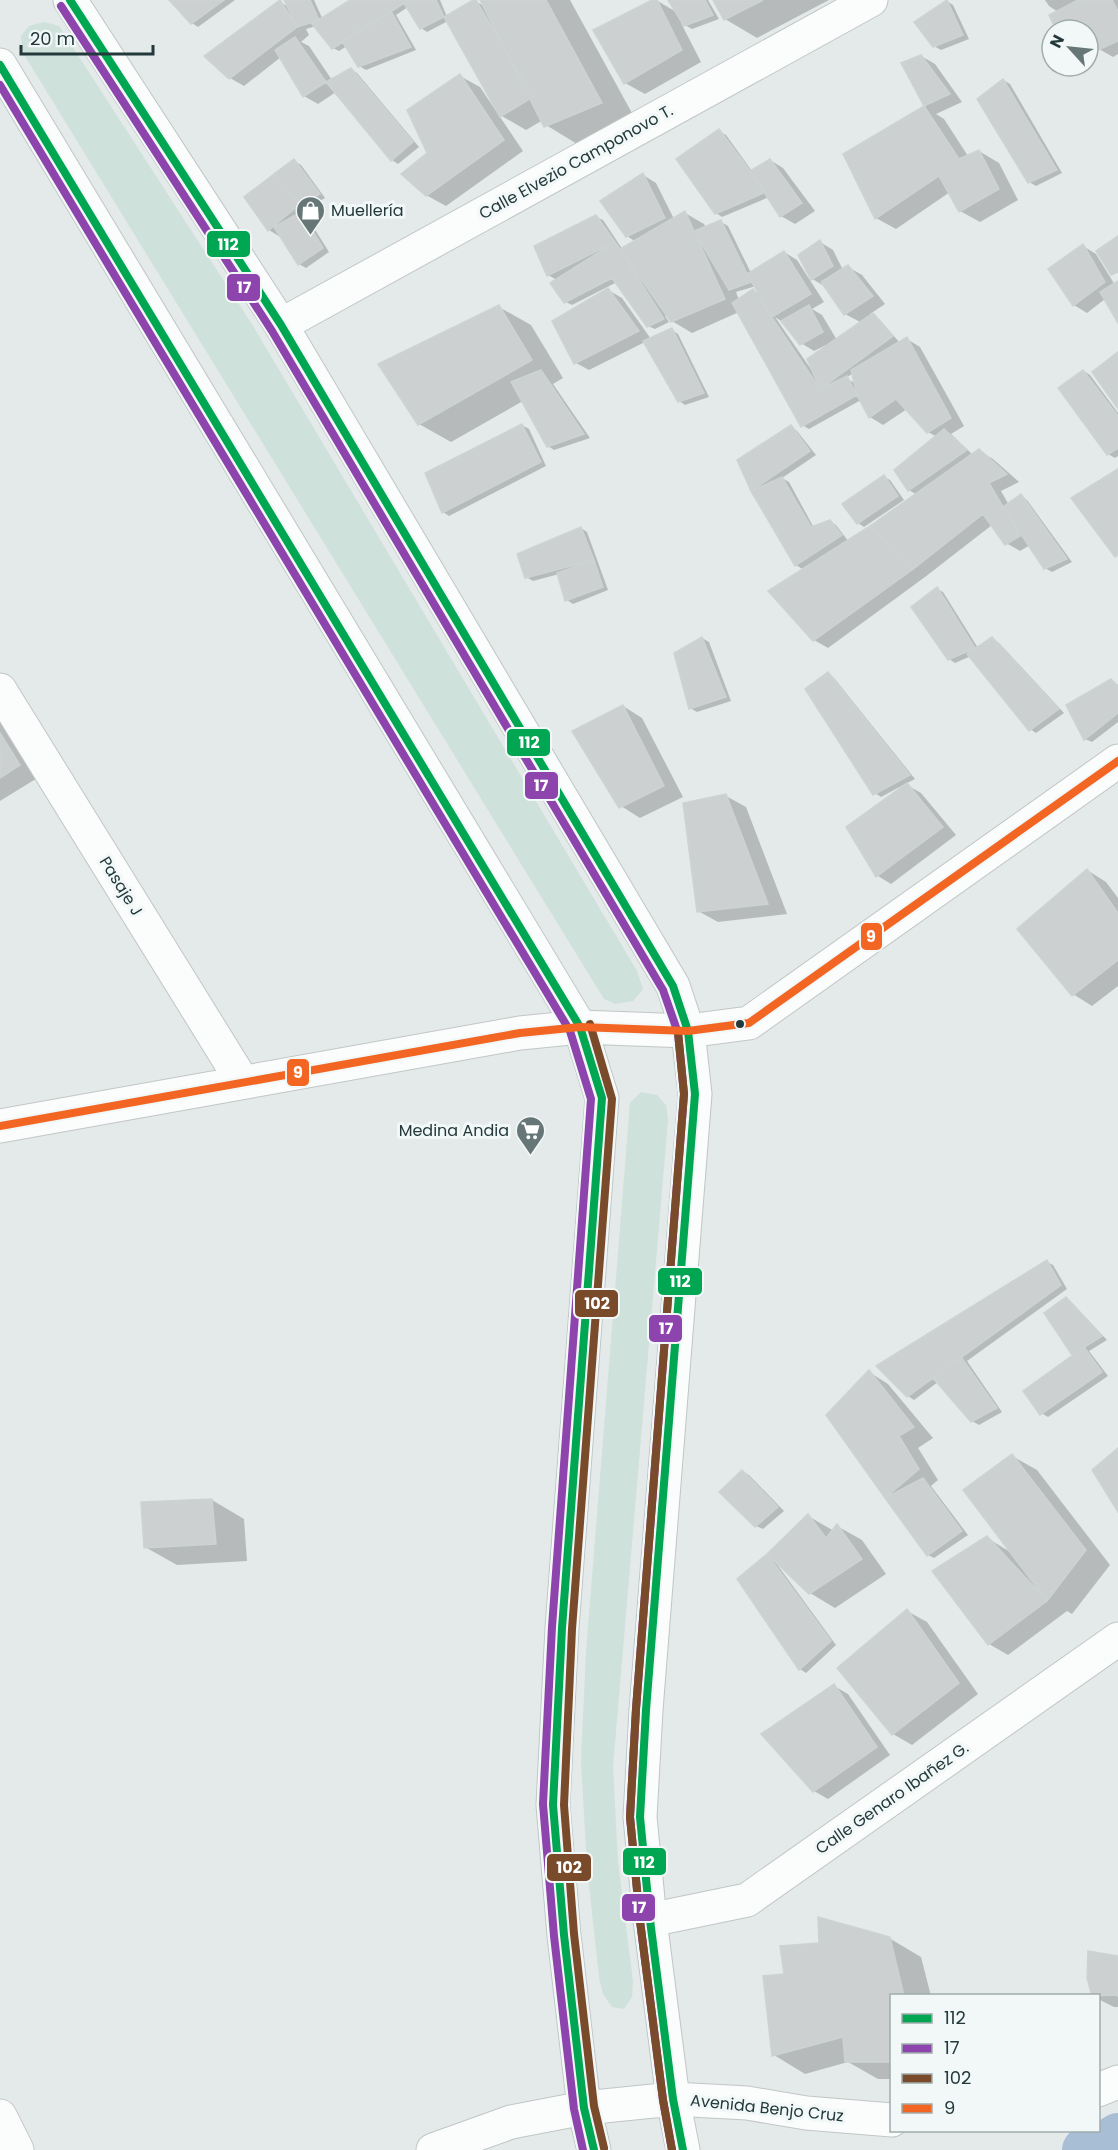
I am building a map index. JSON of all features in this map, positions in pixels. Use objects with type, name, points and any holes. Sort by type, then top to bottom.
[{"type":"main road","points":[[70,0],[281,324],[673,986],[688,1031],[695,1094],[645,1710],[640,1817],[650,1920],[673,2100],[683,2150]]},
{"type":"main road","name":"Calle Elvezio Camponovo T.","points":[[281,324],[871,0]]},
{"type":"main road","points":[[0,65],[580,1027],[602,1098],[562,1628],[553,1805],[564,1935],[584,2108],[594,2150]]},
{"type":"main road","name":"Pasaje J","points":[[0,690],[242,1081]]},
{"type":"main road","points":[[0,1126],[520,1033],[580,1027],[688,1031],[749,1023],[1118,761]]},
{"type":"main road","name":"Calle Genaro Ibañez G.","points":[[650,1920],[747,1900],[1118,1639]]},
{"type":"main road","points":[[1100,2089],[1118,2082]]},
{"type":"main road","name":"Avenida Benjo Cruz","points":[[433,2150],[511,2122],[584,2108],[673,2100],[747,2103],[806,2113],[890,2120]]},
{"type":"main road","points":[[0,2116],[17,2150]]},
{"type":"shaded area","points":[[44,22],[59,26],[253,326],[637,971],[643,989],[633,1001],[615,1004],[604,999],[23,53],[21,36],[29,26]]},
{"type":"shaded area","points":[[641,1092],[657,1095],[666,1105],[668,1120],[613,1767],[618,1861],[633,1982],[632,1997],[624,2009],[612,2007],[603,1994],[599,1977],[587,1867],[581,1761],[586,1652],[630,1103]]},
{"type":"building","points":[[169,0],[224,0],[191,24]]},
{"type":"building","points":[[280,0],[297,27],[229,79],[204,56]]},
{"type":"building","points":[[284,0],[310,0],[319,20],[297,27]]},
{"type":"building","points":[[350,0],[405,0],[406,2],[332,49],[312,24]]},
{"type":"building","points":[[402,0],[436,0],[444,17],[420,29]]},
{"type":"building","points":[[476,0],[533,97],[500,117],[444,17]]},
{"type":"building","points":[[480,0],[546,0],[602,103],[544,127]]},
{"type":"building","points":[[652,0],[657,0],[682,50],[624,84],[593,30]]},
{"type":"building","points":[[668,0],[705,0],[713,15],[684,26]]},
{"type":"building","points":[[713,0],[763,0],[724,20]]},
{"type":"building","points":[[947,0],[963,35],[933,47],[914,22]]},
{"type":"building","points":[[1078,0],[1112,0],[1118,11],[1118,41],[1100,49],[1100,18],[1050,18],[1049,15]]},
{"type":"building","points":[[391,11],[411,47],[358,67],[342,41]]},
{"type":"building","points":[[295,37],[326,82],[303,97],[275,50]]},
{"type":"building","points":[[921,55],[950,94],[924,106],[901,63]]},
{"type":"building","points":[[351,68],[413,142],[391,161],[326,82]]},
{"type":"building","points":[[460,74],[504,140],[426,196],[401,174],[427,153],[407,110]]},
{"type":"building","points":[[1003,79],[1057,170],[1028,183],[977,99]]},
{"type":"building","points":[[924,106],[959,159],[979,150],[999,189],[959,212],[939,176],[875,219],[843,154]]},
{"type":"building","points":[[719,129],[766,192],[715,214],[676,159]]},
{"type":"building","points":[[294,159],[320,194],[299,205],[274,174]]},
{"type":"building","points":[[770,159],[802,203],[780,217],[750,171]]},
{"type":"building","points":[[643,173],[665,218],[626,237],[600,201]]},
{"type":"building","points":[[274,174],[299,205],[268,231],[244,197]]},
{"type":"building","points":[[685,211],[725,299],[671,322],[620,249]]},
{"type":"building","points":[[301,212],[323,248],[298,265],[274,227]]},
{"type":"building","points":[[596,215],[615,242],[547,276],[534,246]]},
{"type":"building","points":[[721,220],[751,282],[729,290],[694,231]]},
{"type":"building","points":[[1118,236],[1118,272],[1111,275],[1096,251]]},
{"type":"building","points":[[820,240],[833,266],[811,280],[798,255]]},
{"type":"building","points":[[615,242],[664,319],[647,327],[612,278],[564,303],[550,283]]},
{"type":"building","points":[[1083,244],[1105,282],[1073,306],[1048,269]]},
{"type":"building","points":[[784,251],[811,294],[772,317],[747,274]]},
{"type":"building","points":[[848,265],[873,296],[844,315],[821,282]]},
{"type":"building","points":[[1118,281],[1118,323],[1100,292]]},
{"type":"building","points":[[608,288],[639,331],[574,364],[552,321]]},
{"type":"building","points":[[753,289],[820,389],[847,376],[857,395],[801,427],[732,303]]},
{"type":"building","points":[[499,305],[532,360],[418,425],[378,364]]},
{"type":"building","points":[[809,305],[823,332],[800,345],[781,321]]},
{"type":"building","points":[[873,313],[893,336],[820,389],[807,359]]},
{"type":"building","points":[[672,328],[704,393],[678,402],[643,341]]},
{"type":"building","points":[[907,337],[951,418],[927,433],[896,399],[869,418],[857,395],[851,370]]},
{"type":"building","points":[[1118,352],[1118,409],[1092,372]]},
{"type":"building","points":[[541,370],[584,434],[547,447],[511,382]]},
{"type":"building","points":[[1083,370],[1118,416],[1118,448],[1107,455],[1058,388]]},
{"type":"building","points":[[522,424],[541,462],[442,513],[425,473]]},
{"type":"building","points":[[791,425],[810,451],[751,491],[737,460]]},
{"type":"building","points":[[944,429],[967,450],[908,491],[894,470]]},
{"type":"building","points":[[979,449],[1007,474],[989,483],[1020,536],[1005,545],[983,514],[912,570],[870,526]]},
{"type":"building","points":[[1118,469],[1118,555],[1115,557],[1071,498]]},
{"type":"building","points":[[884,475],[898,496],[857,524],[842,504]]},
{"type":"building","points":[[782,477],[811,527],[830,520],[842,535],[795,566],[751,491]]},
{"type":"building","points":[[1021,494],[1067,559],[1044,569],[1003,507]]},
{"type":"building","points":[[870,526],[912,570],[813,641],[768,591]]},
{"type":"building","points":[[581,527],[594,560],[525,578],[517,554]]},
{"type":"building","points":[[594,560],[603,587],[565,601],[557,573]]},
{"type":"building","points":[[937,587],[975,648],[948,660],[911,607]]},
{"type":"building","points":[[702,637],[726,697],[689,709],[674,653]]},
{"type":"building","points":[[992,637],[1059,709],[1029,731],[967,654]]},
{"type":"building","points":[[828,672],[910,775],[873,795],[805,689]]},
{"type":"building","points":[[1111,679],[1118,686],[1118,713],[1084,740],[1066,705]]},
{"type":"building","points":[[623,705],[664,786],[619,808],[572,731]]},
{"type":"building","points":[[0,733],[20,765],[0,778]]},
{"type":"building","points":[[907,783],[943,827],[876,877],[846,827]]},
{"type":"building","points":[[726,794],[768,904],[697,912],[683,803]]},
{"type":"building","points":[[1087,869],[1118,913],[1118,960],[1072,996],[1017,929]]},
{"type":"building","points":[[1047,1260],[1061,1285],[907,1397],[876,1366]]},
{"type":"building","points":[[1066,1297],[1102,1336],[1072,1355],[1044,1313]]},
{"type":"building","points":[[1084,1347],[1102,1372],[1040,1415],[1023,1391]]},
{"type":"building","points":[[961,1357],[997,1408],[971,1422],[933,1378]]},
{"type":"building","points":[[869,1370],[914,1427],[899,1436],[919,1469],[885,1498],[826,1415]]},
{"type":"building","points":[[1118,1448],[1118,1512],[1092,1470]]},
{"type":"building","points":[[1012,1454],[1086,1550],[1047,1601],[963,1490]]},
{"type":"building","points":[[742,1470],[778,1507],[755,1527],[719,1492]]},
{"type":"building","points":[[923,1478],[962,1531],[927,1556],[885,1498]]},
{"type":"building","points":[[212,1499],[216,1544],[144,1548],[141,1502]]},
{"type":"building","points":[[808,1514],[826,1538],[837,1524],[862,1559],[809,1594],[767,1554]]},
{"type":"building","points":[[987,1536],[1047,1601],[988,1645],[932,1571]]},
{"type":"building","points":[[767,1554],[831,1641],[799,1670],[737,1579]]},
{"type":"building","points":[[907,1609],[959,1683],[892,1735],[837,1668]]},
{"type":"building","points":[[834,1684],[877,1747],[813,1792],[761,1734]]},
{"type":"building","points":[[818,1917],[890,1937],[904,1994],[890,1994],[890,2062],[845,2062],[843,2037],[772,2056],[763,1976],[784,1974],[780,1946],[819,1943]]},
{"type":"building","points":[[1088,1951],[1118,1956],[1118,1997],[1117,1995],[1091,1994],[1087,1978]]},
{"type":"waterway","points":[[1085,2150],[1102,2146],[1118,2136]]},
{"type":"transit line","name":"112","points":[[70,0],[281,325],[673,986],[688,1031],[695,1094],[646,1710],[640,1817],[650,1920],[673,2099],[683,2150]]},
{"type":"transit line","name":"17","points":[[61,6],[272,331],[663,990],[678,1033],[684,1094],[636,1709],[630,1817],[640,1921],[663,2100],[672,2150]]},
{"type":"transit line","name":"112","points":[[0,65],[580,1027],[602,1098],[562,1628],[553,1805],[564,1935],[584,2108],[594,2150]]},
{"type":"transit line","name":"17","points":[[0,85],[570,1031],[591,1099],[552,1627],[543,1804],[554,1936],[574,2109],[583,2150]]},
{"type":"transit line","name":"9","points":[[0,1126],[520,1033],[580,1027],[688,1031],[749,1023],[1118,761]]},
{"type":"transit line","name":"102","points":[[590,1024],[612,1099],[572,1629],[564,1805],[574,1934],[594,2106],[604,2148]]},
{"type":"transit line","name":"102","points":[[672,2150],[663,2100],[640,1921],[630,1817],[636,1709],[684,1094],[678,1032]]},
{"type":"place","name":"Muellería","points":[[310,236]]},
{"type":"place","name":"Medina Andia","points":[[530,1156]]}]
